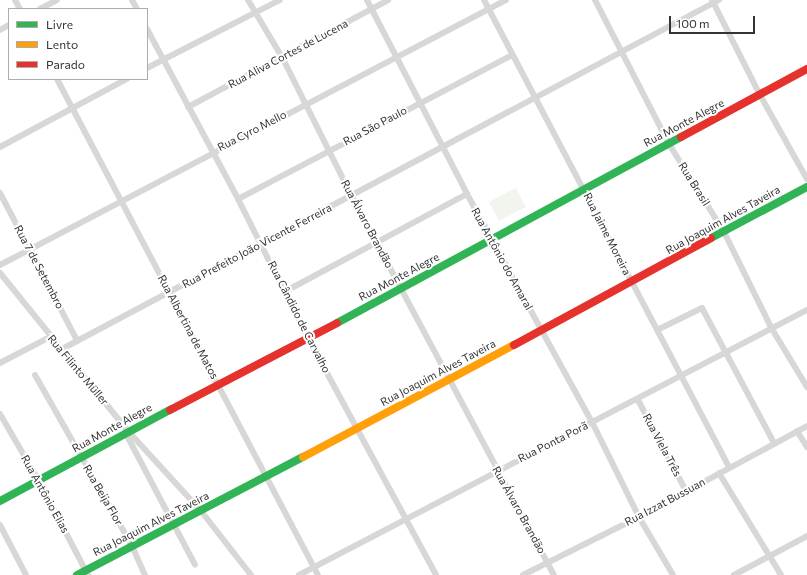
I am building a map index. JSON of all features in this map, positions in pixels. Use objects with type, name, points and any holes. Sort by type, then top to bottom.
[{"type":"street","points":[[42,8],[57,0]]},
{"type":"street","name":"Rua Álvaro Brandão","points":[[248,0],[282,57],[304,105],[329,150],[351,196],[378,242],[497,470],[554,575]]},
{"type":"street","points":[[148,68],[280,0]]},
{"type":"street","name":"Rua Antônio do Amaral","points":[[368,0],[444,146],[467,194],[592,422],[639,517],[673,575]]},
{"type":"street","name":"Rua Aliva Cortes de Lucena","points":[[188,108],[388,0]]},
{"type":"street","name":"Rua Jaime Moreira","points":[[484,0],[729,467]]},
{"type":"street","name":"Rua Cyro Mello","points":[[0,265],[212,152],[506,0]]},
{"type":"street","name":"Rua Brasil","points":[[595,0],[620,52],[669,144],[724,232],[772,330],[807,387]]},
{"type":"street","points":[[715,1],[760,95],[807,179]]},
{"type":"street","name":"Rua Prefeito João Vicente Ferreira","points":[[62,349],[715,1]]},
{"type":"street","name":"Rua Cândido de Carvalho","points":[[148,32],[238,198],[286,291],[308,338],[359,428],[405,519],[436,575]]},
{"type":"street","name":"Rua São Paulo","points":[[238,198],[512,55]]},
{"type":"street","name":"Rua Monte Alegre","points":[[0,501],[127,432],[219,386],[807,69]]},
{"type":"street","name":"Rua Albertina de Matos","points":[[58,80],[318,575]]},
{"type":"street","points":[[0,147],[125,80]]},
{"type":"street","name":"Rua Joaquim Alves Taveira","points":[[77,575],[87,573],[132,546],[267,477],[807,187]]},
{"type":"street","name":"Rua 7 de Setembro","points":[[0,193],[77,340]]},
{"type":"street","points":[[286,291],[467,194]]},
{"type":"street","name":"Rua Filinto Müller","points":[[0,273],[127,432],[201,511],[251,575]]},
{"type":"street","points":[[657,330],[702,308],[774,443]]},
{"type":"street","name":"Rua Ponta Porã","points":[[299,575],[497,470],[638,400],[772,330],[807,310]]},
{"type":"street","points":[[0,363],[50,337]]},
{"type":"street","name":"Rua Beija Flor","points":[[35,375],[132,546],[145,575]]},
{"type":"street","name":"Rua Viela Três","points":[[638,400],[686,491]]},
{"type":"street","name":"Rua Antônio Elias","points":[[0,414],[39,481],[87,573]]},
{"type":"street","name":"Rua Izzat Bussuan","points":[[523,575],[639,517],[807,426]]},
{"type":"street","points":[[127,432],[195,565]]},
{"type":"street","points":[[797,432],[807,447]]},
{"type":"street","points":[[718,473],[771,555],[781,575]]},
{"type":"street","points":[[0,525],[26,575]]},
{"type":"street","points":[[734,575],[807,536]]},
{"type":"shaded area","points":[[516,188],[526,207],[499,221],[489,202]]},
{"type":"traffic: fast","points":[[337,323],[681,137]]},
{"type":"traffic: fast","points":[[711,238],[807,187]]},
{"type":"traffic: fast","points":[[0,501],[170,410]]},
{"type":"traffic: fast","points":[[77,575],[303,457]]},
{"type":"traffic: slow","points":[[303,457],[514,345]]},
{"type":"traffic: jam","points":[[681,137],[807,69]]},
{"type":"traffic: jam","points":[[514,345],[711,238]]},
{"type":"traffic: jam","points":[[170,410],[337,323]]}]
